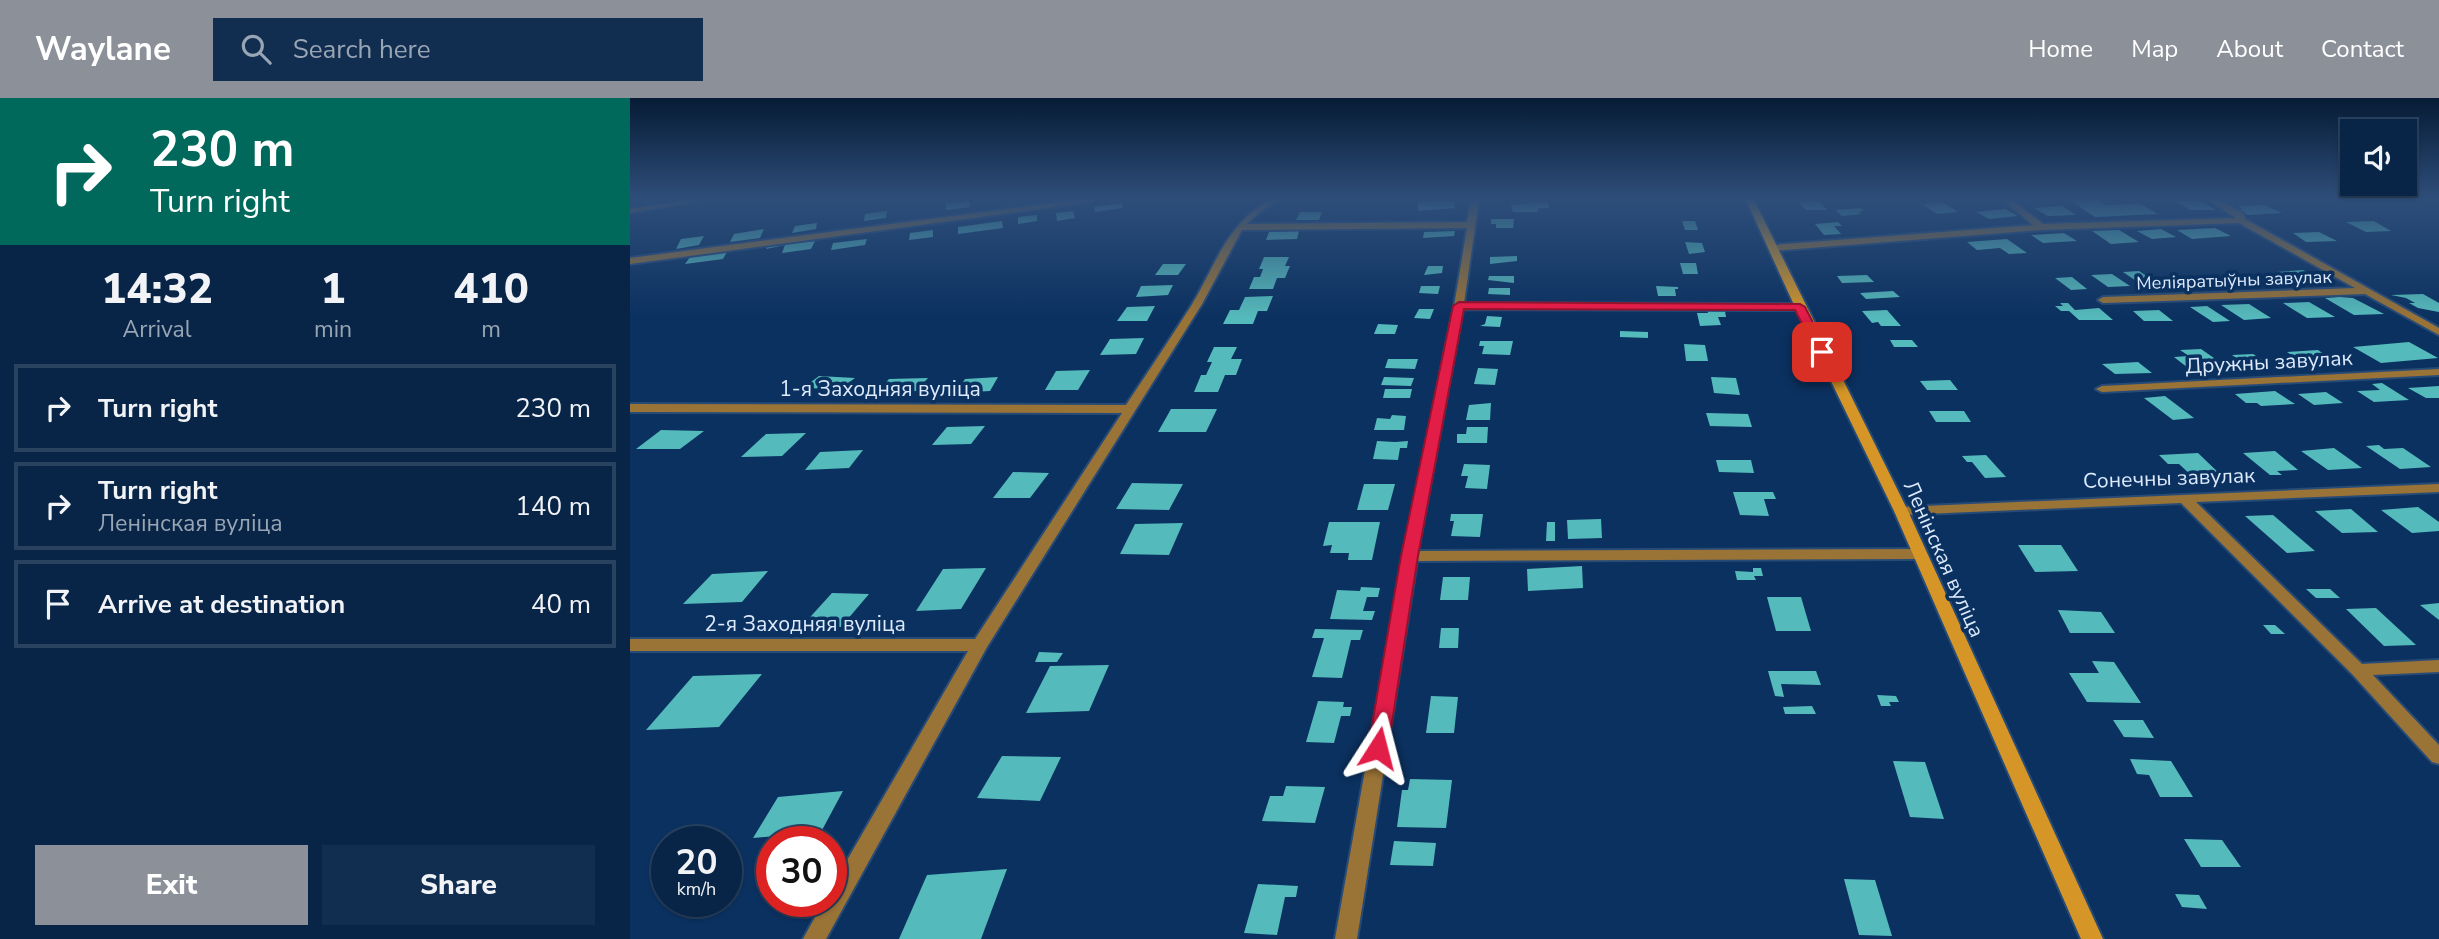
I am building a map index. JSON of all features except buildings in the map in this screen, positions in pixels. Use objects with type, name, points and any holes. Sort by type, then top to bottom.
[{"type":"main road","name":"Ленінская вуліца","points":[[1768,239],[1901,511],[2092,939]]},
{"type":"street","points":[[630,261],[795,239]]},
{"type":"street","points":[[814,939],[980,645],[1197,304],[1232,239]]},
{"type":"street","points":[[1346,939],[1410,556],[1470,239]]},
{"type":"street","points":[[1772,248],[1884,239]]},
{"type":"street","points":[[2275,239],[2439,332]]},
{"type":"street","name":"Меліяратыўны завулак","points":[[2103,300],[2366,291]]},
{"type":"street","points":[[1459,306],[1800,307]]},
{"type":"street","name":"Дружны завулак","points":[[2102,389],[2439,372]]},
{"type":"street","name":"1-я Заходняя вуліца","points":[[630,408],[1129,409]]},
{"type":"street","name":"Сонечны завулак","points":[[1901,511],[2439,488]]},
{"type":"street","points":[[2184,498],[2358,670],[2439,757]]},
{"type":"street","points":[[1410,556],[1920,554]]},
{"type":"street","name":"2-я Заходняя вуліца","points":[[630,645],[980,645]]},
{"type":"street","points":[[2358,670],[2439,666]]},
{"type":"route","points":[[1378,748],[1410,556],[1459,306],[1800,307],[1822,352]]}]
